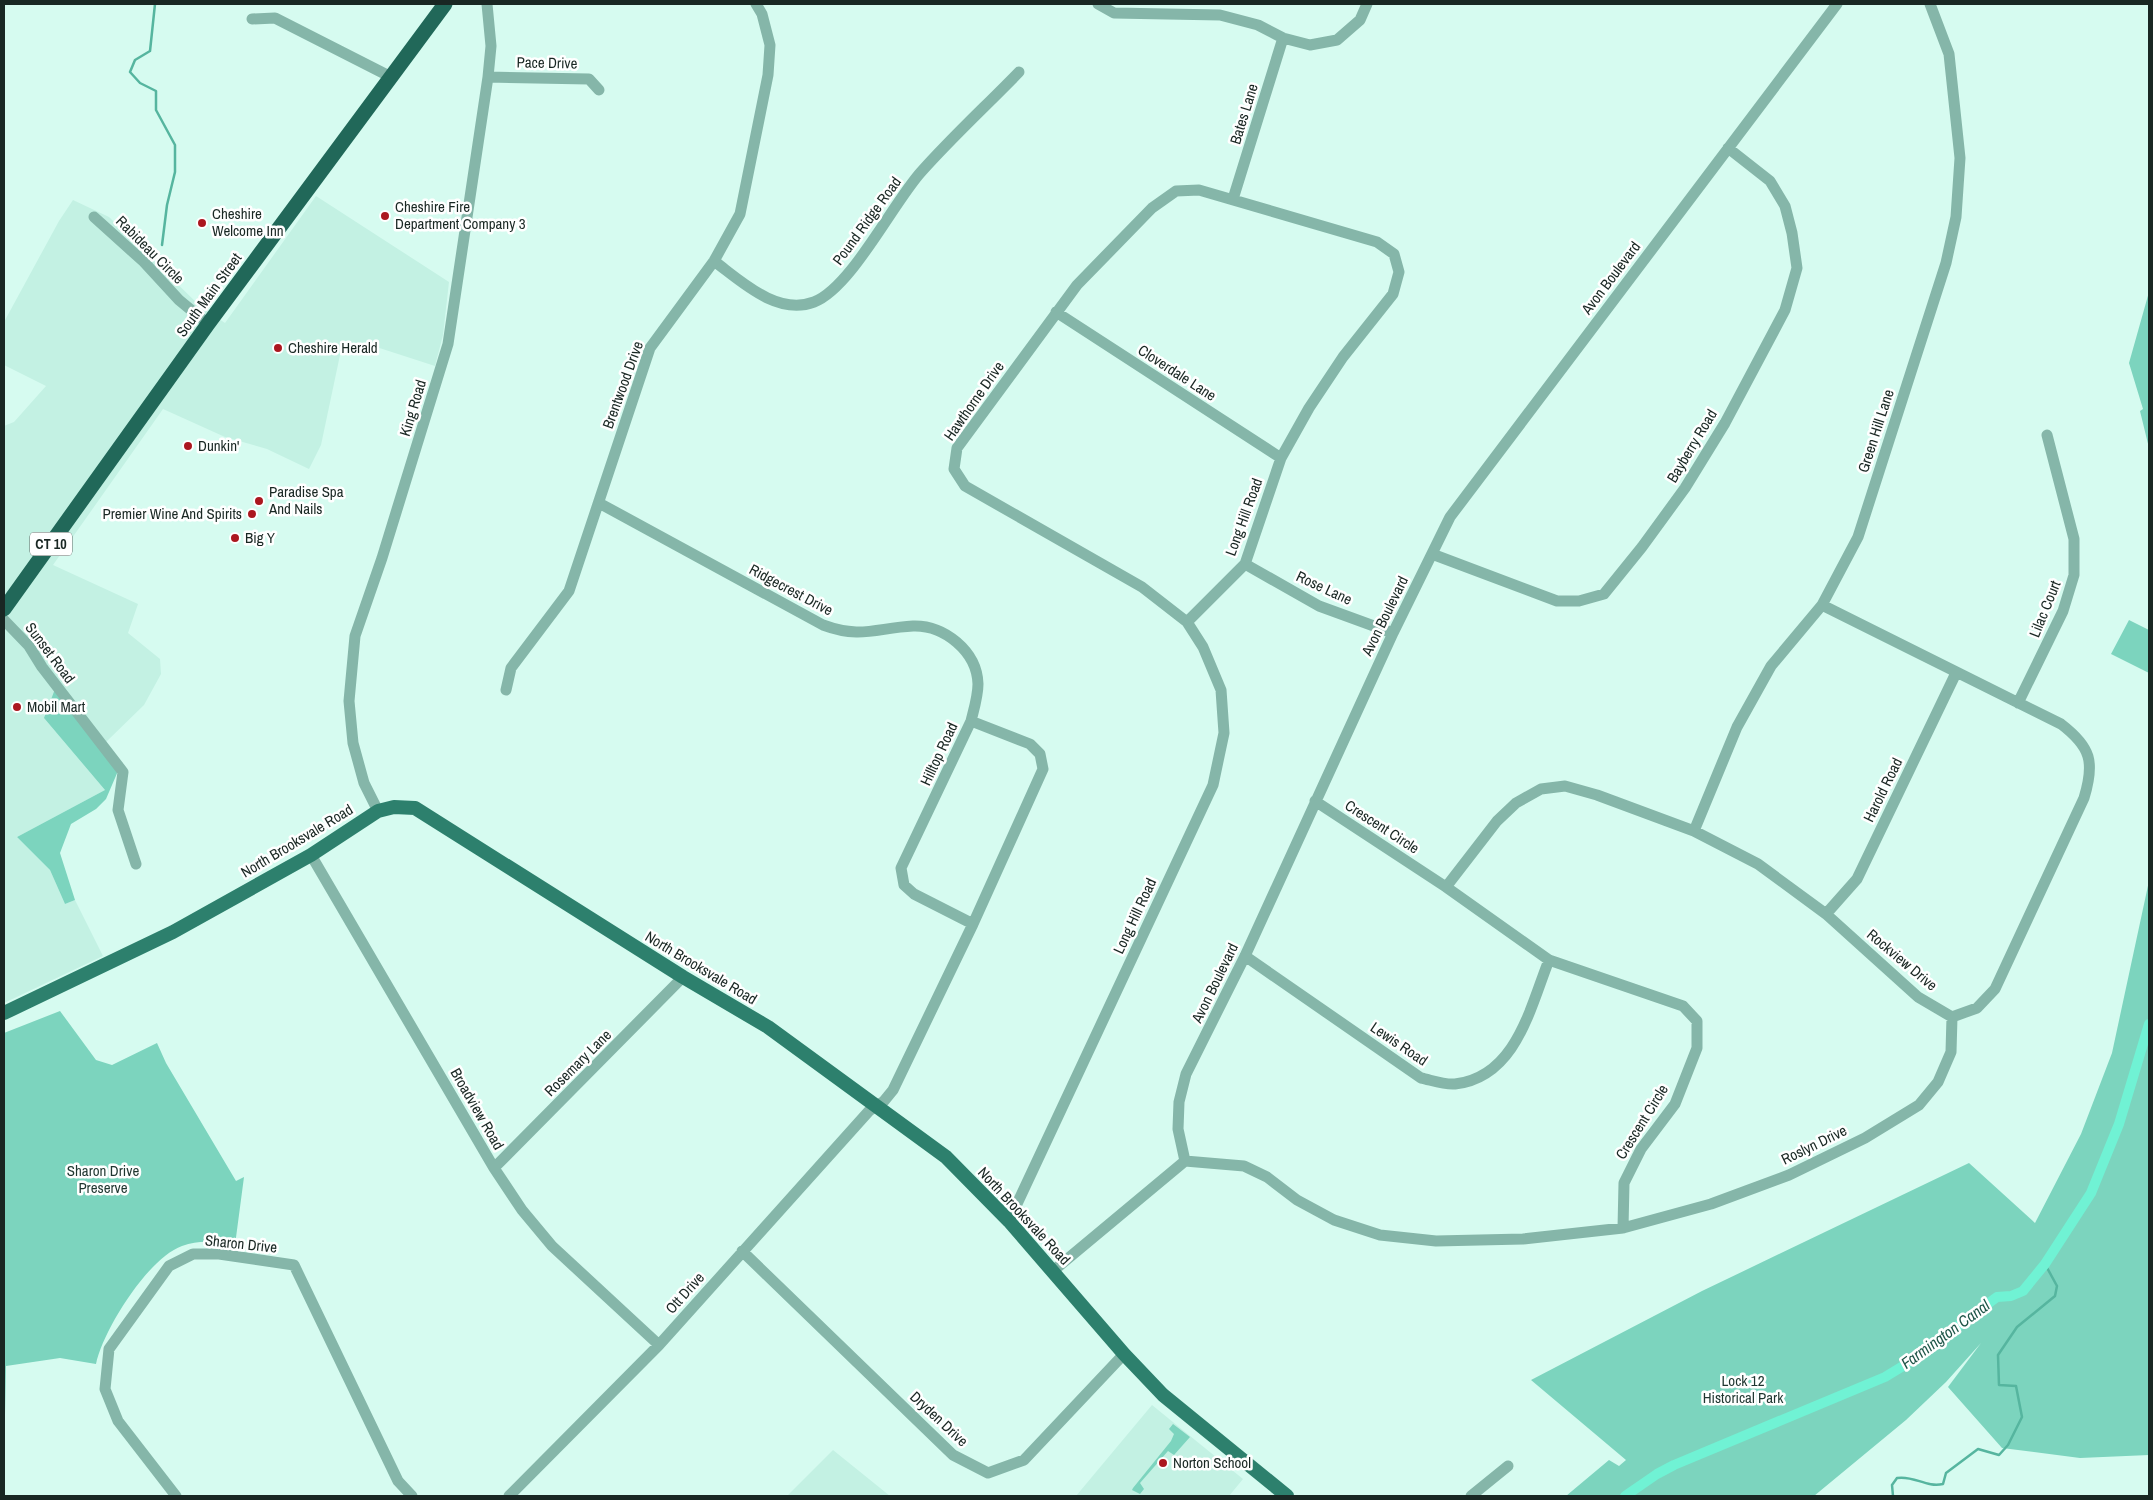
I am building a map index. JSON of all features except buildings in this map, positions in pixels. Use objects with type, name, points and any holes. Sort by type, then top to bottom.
[{"type":"highway","name":"South Main Street","points":[[4,609],[208,324],[445,4]]},
{"type":"main road","name":"North Brooksvale Road","points":[[4,1013],[173,932],[311,855],[378,811],[394,807],[415,808],[682,977],[768,1026],[946,1157],[1009,1221],[1124,1354],[1162,1394],[1286,1496]]},
{"type":"street","name":"King Road","points":[[378,811],[364,783],[353,743],[349,701],[355,636],[382,558],[448,344],[488,77],[491,46],[487,4]]},
{"type":"street","name":"Brentwood Drive","points":[[506,690],[511,668],[569,591],[650,348],[714,260],[740,214],[768,75],[770,45],[762,14],[756,4]]},
{"type":"street","points":[[1098,4],[1114,13],[1220,15],[1258,25],[1283,38],[1310,44],[1337,40],[1360,20],[1367,4]]},
{"type":"street","name":"Avon Boulevard","points":[[1185,1161],[1178,1120],[1179,1102],[1186,1074],[1245,956],[1393,633],[1450,517],[1837,4]]},
{"type":"street","name":"Green Hill Lane","points":[[1694,831],[1738,727],[1772,666],[1822,605],[1858,537],[1946,263],[1956,217],[1960,158],[1949,54],[1930,4]]},
{"type":"street","points":[[252,20],[275,18],[391,77]]},
{"type":"street","name":"Bates Lane","points":[[1233,199],[1283,38]]},
{"type":"street","name":"Pound Ridge Road","points":[[714,260],[764,297],[785,305],[814,302],[842,282],[921,172],[1020,72]]},
{"type":"street","name":"Pace Drive","points":[[488,77],[589,79],[599,90]]},
{"type":"street","name":"Bayberry Road","points":[[1432,554],[1557,601],[1579,601],[1604,594],[1648,540],[1685,488],[1725,423],[1784,310],[1797,268],[1792,233],[1785,206],[1770,181],[1728,148]]},
{"type":"street","name":"Hawthorne Drive","points":[[1187,622],[1142,588],[965,486],[954,469],[957,448],[1056,312],[1077,285],[1152,208],[1176,191],[1199,190],[1233,199]]},
{"type":"street","name":"Long Hill Road","points":[[1009,1221],[1213,785],[1224,733],[1221,690],[1203,647],[1187,622],[1245,564],[1281,458],[1309,408],[1343,357],[1393,294],[1399,272],[1394,254],[1377,242],[1233,199]]},
{"type":"street","name":"Rabideau Circle","points":[[94,217],[144,262],[179,300],[208,324]]},
{"type":"street","name":"Cloverdale Lane","points":[[1056,312],[1281,458]]},
{"type":"street","name":"Lilac Court","points":[[2018,702],[2063,611],[2074,575],[2074,539],[2046,435]]},
{"type":"street","name":"Ridgecrest Drive","points":[[599,503],[823,625],[843,633],[862,633],[913,626],[932,628],[949,636],[963,648],[974,664],[978,683],[971,721]]},
{"type":"street","name":"Rose Lane","points":[[1245,564],[1319,606],[1393,633]]},
{"type":"street","points":[[1822,605],[2061,724],[2079,738],[2089,758],[2090,778],[2084,798],[1995,989],[1977,1008],[1952,1017]]},
{"type":"street","name":"Sunset Road","points":[[4,620],[29,646],[42,667],[123,772],[118,810],[136,864]]},
{"type":"street","name":"Harold Road","points":[[1826,914],[1857,878],[1956,673]]},
{"type":"street","name":"Hilltop Road","points":[[877,1106],[884,1101],[892,1090],[973,924],[1043,769],[1040,754],[1030,744],[971,721],[901,868],[904,884],[914,894],[973,924]]},
{"type":"street","name":"Rockview Drive","points":[[1446,887],[1497,821],[1516,803],[1541,789],[1566,786],[1597,795],[1694,831],[1758,864],[1826,914],[1918,997],[1952,1017]]},
{"type":"street","name":"Crescent Circle","points":[[1315,801],[1446,887],[1549,960],[1683,1006],[1697,1021],[1697,1048],[1675,1104],[1641,1149],[1624,1183],[1623,1228]]},
{"type":"street","name":"Broadview Road","points":[[311,855],[494,1168],[522,1210],[552,1246],[659,1345]]},
{"type":"street","name":"Lewis Road","points":[[1245,956],[1421,1078],[1453,1084],[1484,1076],[1506,1056],[1522,1030],[1549,960]]},
{"type":"street","name":"Rosemary Lane","points":[[494,1168],[682,977]]},
{"type":"street","name":"Roslyn Drive","points":[[1623,1228],[1711,1204],[1789,1175],[1865,1138],[1919,1104],[1938,1082],[1951,1052],[1952,1017]]},
{"type":"street","name":"Ott Drive","points":[[510,1496],[659,1345],[869,1111],[877,1106]]},
{"type":"street","points":[[1053,1271],[1185,1161],[1244,1166],[1267,1177],[1297,1200],[1326,1216],[1380,1235],[1436,1241],[1523,1239],[1623,1228]]},
{"type":"street","name":"Dryden Drive","points":[[742,1251],[953,1455],[988,1474],[1024,1460],[1124,1354]]},
{"type":"street","name":"Sharon Drive","points":[[176,1496],[118,1421],[106,1389],[109,1348],[169,1266],[193,1254],[219,1254],[294,1265],[398,1481],[412,1496]]},
{"type":"street","points":[[1471,1496],[1508,1466]]},
{"type":"shaded area","points":[[316,196],[449,282],[443,335],[435,366],[364,343],[340,355],[321,445],[309,469],[267,449],[225,437],[163,409],[53,565],[138,604],[128,633],[160,659],[161,674],[144,705],[106,742],[44,718],[105,790],[17,837],[50,870],[65,904],[75,900],[103,956],[4,1003],[4,426],[14,422],[46,386],[4,365],[4,322],[59,221],[73,200],[109,217],[201,307],[225,323]]},
{"type":"shaded area","name":"Norton School","points":[[1152,1405],[1243,1479],[1229,1496],[1076,1496]]},
{"type":"shaded area","points":[[833,1450],[890,1496],[787,1496]]},
{"type":"green space","points":[[2149,292],[2149,448],[2140,411],[2143,409],[2129,363]]},
{"type":"green space","points":[[2129,620],[2149,630],[2149,673],[2111,654]]},
{"type":"green space","points":[[55,689],[118,771],[106,799],[96,809],[71,824],[60,853],[75,900],[65,904],[50,870],[17,837],[105,790],[44,718]]},
{"type":"green space","name":"Lock 12 Historical Park","points":[[2149,881],[2149,1455],[2080,1458],[2002,1448],[1948,1387],[1981,1343],[1946,1382],[1906,1420],[1814,1496],[1566,1496],[1609,1460],[1619,1466],[1626,1460],[1531,1380],[1702,1291],[1969,1163],[2035,1223],[2081,1134],[2112,1053]]},
{"type":"green space","name":"Sharon Drive Preserve","points":[[60,1011],[96,1060],[112,1065],[157,1043],[166,1063],[236,1181],[244,1177],[235,1245],[196,1242],[182,1246],[169,1253],[142,1280],[117,1315],[100,1350],[96,1364],[60,1358],[6,1366],[4,1463],[4,1033]]},
{"type":"green space","points":[[1173,1424],[1190,1437],[1174,1455],[1168,1451],[1140,1483],[1144,1489],[1140,1494],[1132,1490],[1171,1441],[1174,1434],[1169,1429]]},
{"type":"waterway","points":[[155,4],[150,51],[135,60],[130,72],[140,83],[156,91],[156,110],[175,145],[175,172],[167,205],[162,245]]},
{"type":"waterway","name":"Farmington Canal","points":[[1625,1496],[1674,1465],[1885,1377],[1908,1363],[1997,1297],[2011,1296],[2023,1291],[2045,1264],[2091,1193],[2119,1124],[2149,1024]]},
{"type":"waterway","points":[[1893,1496],[1892,1485],[1897,1478],[1909,1478],[1937,1485],[1943,1484],[1946,1473],[1978,1449],[1999,1455],[2008,1445],[2022,1417],[2016,1386],[1999,1385],[1998,1355],[2017,1327],[2055,1296],[2057,1286],[2045,1264]]},
{"type":"place","name":"Cheshire Fire Department Company 3","points":[[385,216]]},
{"type":"place","name":"Cheshire Welcome Inn","points":[[202,223]]},
{"type":"place","name":"Cheshire Herald","points":[[278,348]]},
{"type":"place","name":"Dunkin'","points":[[188,446]]},
{"type":"place","name":"Paradise Spa And Nails","points":[[259,501]]},
{"type":"place","name":"Premier Wine And Spirits","points":[[252,514]]},
{"type":"place","name":"Big Y","points":[[235,538]]},
{"type":"place","name":"Mobil Mart","points":[[17,707]]},
{"type":"place","name":"Norton School","points":[[1163,1463]]}]
